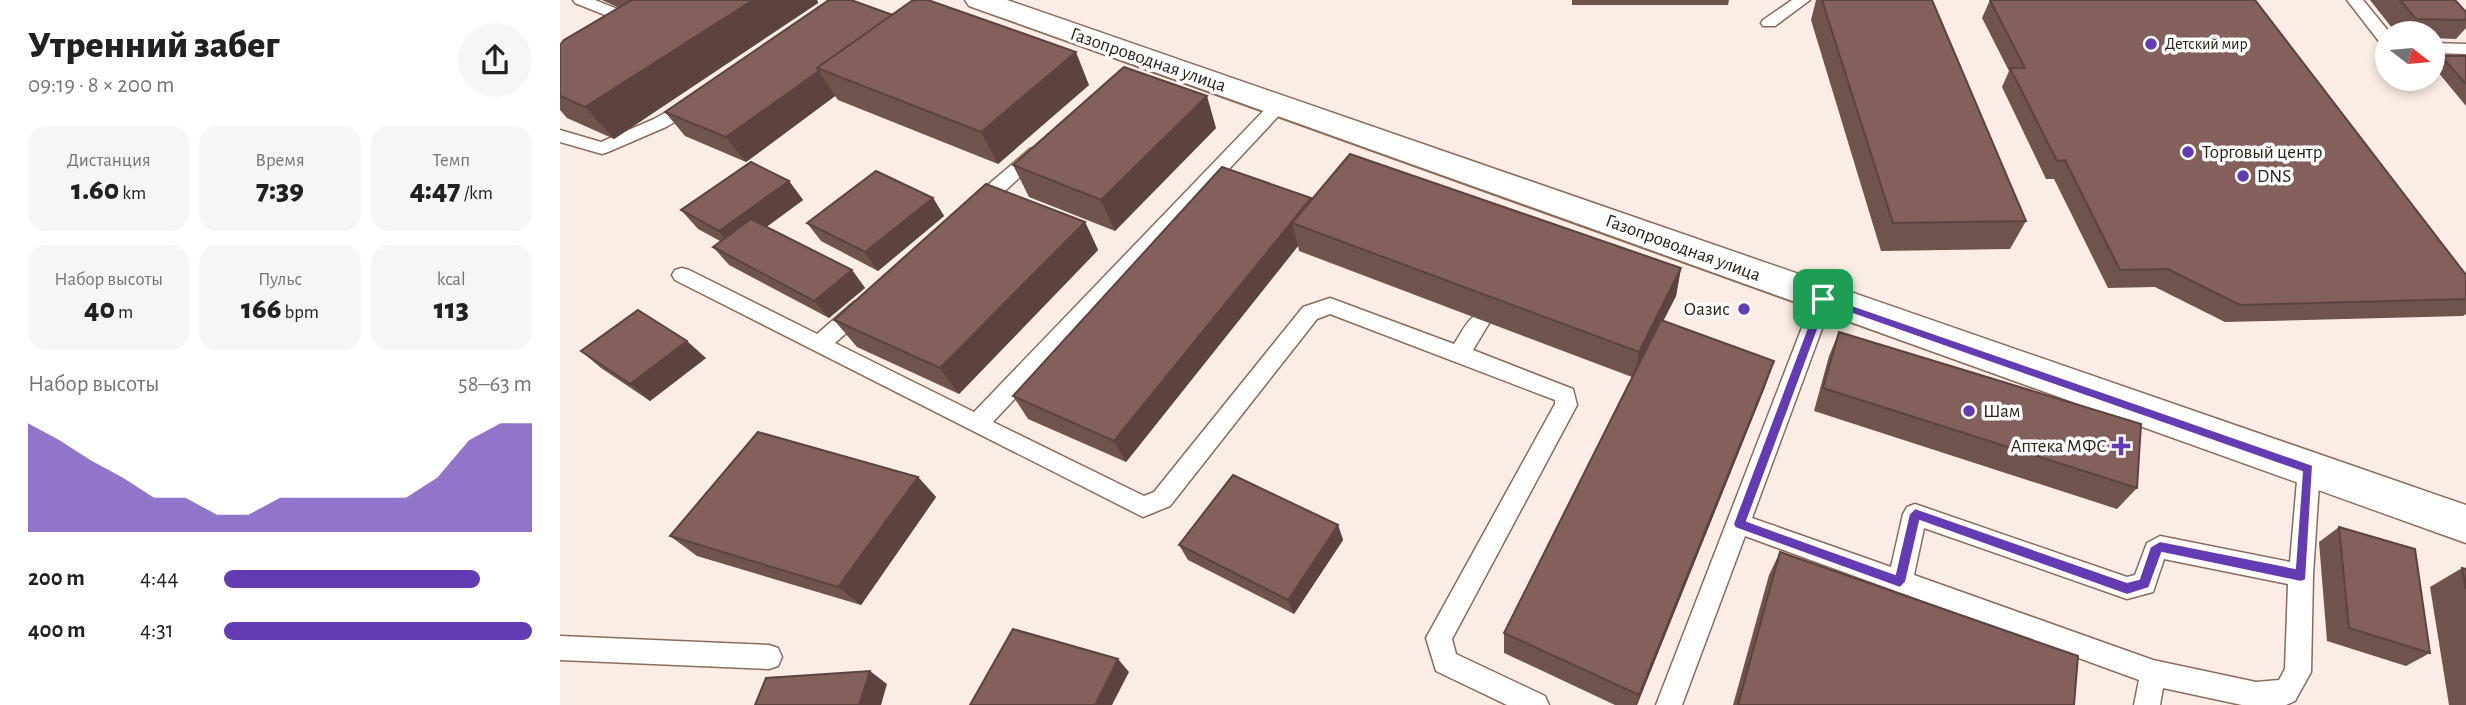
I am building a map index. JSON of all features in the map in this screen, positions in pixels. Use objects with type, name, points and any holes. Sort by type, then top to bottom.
[{"type":"street","name":"Газопроводная улица","points":[[979,0],[1137,63],[1279,105],[1533,205],[1823,299],[2466,524]]},
{"type":"lane","points":[[581,0],[643,25],[622,39]]},
{"type":"lane","points":[[1769,23],[1802,0]]},
{"type":"lane","points":[[2356,0],[2375,25]]},
{"type":"lane","points":[[2445,48],[2466,49]]},
{"type":"lane","points":[[560,136],[602,148],[660,123],[709,94]]},
{"type":"lane","points":[[976,424],[1279,105]]},
{"type":"lane","points":[[965,216],[1048,142]]},
{"type":"lane","points":[[682,275],[1143,507],[1162,499],[1310,313],[1330,306],[1565,395],[1566,405],[1439,638],[1445,662],[1536,705]]},
{"type":"lane","points":[[819,345],[872,299]]},
{"type":"lane","points":[[1669,705],[1740,524],[1823,299]]},
{"type":"lane","points":[[1459,354],[1481,320]]},
{"type":"lane","points":[[1740,524],[2153,673],[2256,695],[2286,692],[2298,671],[2301,575],[2309,469]]},
{"type":"lane","points":[[1900,582],[1915,514],[2127,589],[2144,584],[2155,551],[2160,547],[2301,575]]},
{"type":"lane","points":[[560,648],[769,657]]},
{"type":"lane","points":[[2147,705],[2153,673]]},
{"type":"building","points":[[632,0],[753,0],[585,107],[560,96],[560,45],[564,40]]},
{"type":"building","points":[[829,0],[851,0],[893,15],[726,137],[665,112]]},
{"type":"building","points":[[913,0],[928,0],[1076,52],[981,132],[817,68]]},
{"type":"building","points":[[1822,0],[1932,0],[2026,221],[1893,223]]},
{"type":"building","name":"Торговый центр","points":[[1990,0],[2255,0],[2466,275],[2466,299],[2240,305],[2168,269],[2120,270],[2065,160],[2057,161],[2010,68],[2025,68]]},
{"type":"building","points":[[2400,0],[2455,0],[2466,12],[2466,20],[2416,19]]},
{"type":"building","points":[[2445,56],[2466,56],[2466,84],[2445,60]]},
{"type":"building","points":[[1124,67],[1207,96],[1101,200],[1013,165]]},
{"type":"building","points":[[1350,154],[1681,268],[1639,352],[1292,223]]},
{"type":"building","points":[[751,162],[789,181],[719,231],[681,210]]},
{"type":"building","points":[[1222,167],[1311,198],[1114,441],[1013,396]]},
{"type":"building","points":[[876,171],[933,198],[865,252],[807,223]]},
{"type":"building","points":[[986,184],[1085,222],[940,368],[834,320]]},
{"type":"building","points":[[751,219],[852,270],[814,301],[713,247]]},
{"type":"building","points":[[638,310],[687,341],[630,384],[581,351]]},
{"type":"building","points":[[1661,320],[1774,361],[1639,695],[1504,633]]},
{"type":"building","points":[[1839,332],[2141,424],[2137,488],[1823,388]]},
{"type":"building","points":[[758,432],[918,477],[838,587],[670,536]]},
{"type":"building","points":[[1233,475],[1338,525],[1288,600],[1179,545]]},
{"type":"building","points":[[2339,527],[2415,549],[2430,653],[2349,628]]},
{"type":"building","points":[[1780,552],[2078,656],[2074,705],[1738,705]]},
{"type":"building","points":[[2462,568],[2466,569],[2466,589]]},
{"type":"building","points":[[1013,629],[1118,659],[1095,705],[970,705]]},
{"type":"building","points":[[870,671],[859,705],[755,705],[766,678]]},
{"type":"place","name":"Детский мир","points":[[2151,44]]},
{"type":"place","name":"Торговый центр","points":[[2188,152]]},
{"type":"place","name":"DNS","points":[[2243,176]]},
{"type":"place","name":"Оазис","points":[[1744,309]]},
{"type":"place","name":"Шам","points":[[1969,411]]},
{"type":"place","name":"Аптека МФС","points":[[2121,446]]},
{"type":"route","points":[[1823,299],[2309,469],[2301,575],[2160,547],[2155,551],[2144,584],[2127,589],[1915,514],[1900,582],[1740,524],[1823,299]]}]
